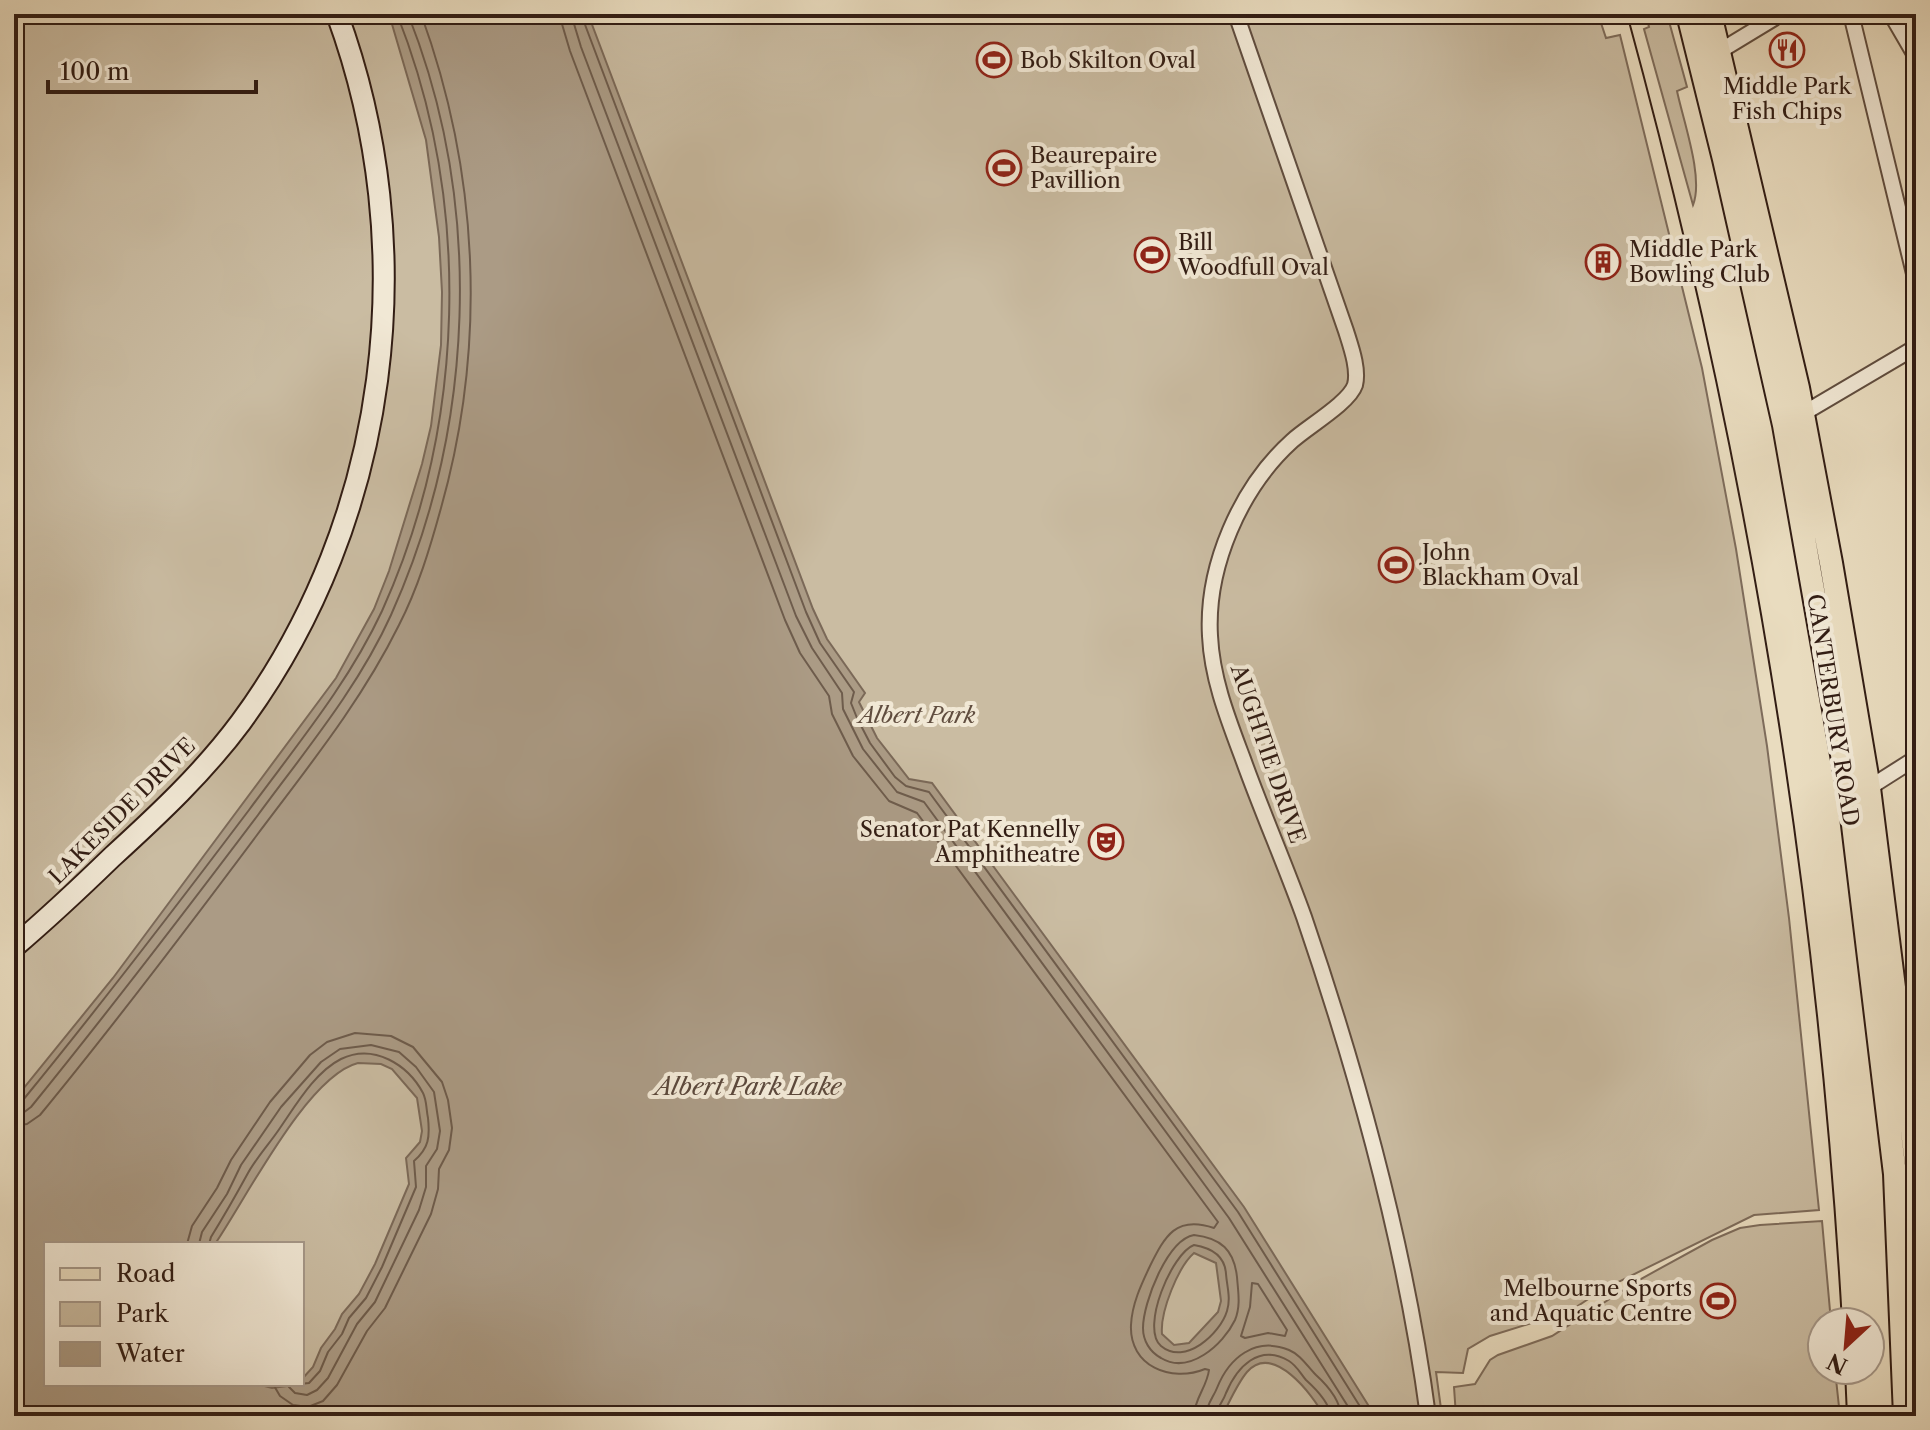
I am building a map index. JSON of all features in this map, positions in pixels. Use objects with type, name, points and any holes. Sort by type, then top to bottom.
[{"type":"main road","name":"CANTERBURY ROAD","points":[[1688,14],[1794,419]]},
{"type":"main road","name":"CANTERBURY ROAD","points":[[1710,14],[1794,419],[1859,794],[1916,1163]]},
{"type":"main road","name":"CANTERBURY ROAD","points":[[1859,794],[1905,1172],[1905,1416]]},
{"type":"street","name":"LAKESIDE DRIVE","points":[[14,947],[158,816],[239,725],[268,683],[305,617],[346,517],[366,448],[375,402],[385,274],[378,180],[366,110],[337,14]]},
{"type":"street","name":"AUGHTIE DRIVE","points":[[1236,14],[1341,316],[1356,377],[1349,394],[1291,441],[1268,467],[1241,510],[1223,553],[1212,592],[1212,665],[1234,736],[1304,920],[1370,1133],[1412,1316],[1428,1416]]},
{"type":"street","points":[[1720,51],[1781,14]]},
{"type":"street","points":[[1851,14],[1916,282]]},
{"type":"street","points":[[1891,14],[1916,57]]},
{"type":"street","points":[[1794,419],[1914,353]]},
{"type":"street","points":[[1859,794],[1916,758]]},
{"type":"green space","name":"Albert Park","points":[[14,14],[1598,14],[1606,38],[1620,35],[1702,368],[1736,549],[1767,746],[1789,918],[1819,1210],[1754,1215],[1602,1290],[1570,1311],[1490,1336],[1468,1349],[1463,1373],[1436,1372],[1442,1416],[14,1416]]},
{"type":"green space","points":[[1646,14],[1667,14],[1687,87],[1677,91],[1694,165],[1696,194],[1693,205],[1644,29],[1649,27]]},
{"type":"green space","name":"Melbourne Sports and Aquatic Centre","points":[[1822,1221],[1830,1306],[1806,1306],[1806,1386],[1837,1386],[1840,1416],[1456,1416],[1454,1387],[1475,1384],[1490,1360],[1552,1336],[1639,1280],[1712,1240],[1740,1228]]},
{"type":"water","name":"Albert Park Lake","points":[[389,14],[588,14],[813,609],[827,639],[865,693],[859,702],[877,738],[909,779],[932,783],[1244,1207],[1375,1416],[1324,1416],[1302,1385],[1280,1367],[1268,1363],[1257,1364],[1247,1372],[1222,1416],[14,1416],[14,1100],[113,978],[336,678],[374,609],[389,571],[431,426],[441,345],[439,237],[426,140]],"holes":[[[358,1063],[381,1064],[392,1069],[417,1098],[422,1131],[420,1142],[406,1158],[409,1184],[375,1264],[359,1294],[342,1314],[313,1367],[304,1377],[304,1386],[44,1386],[44,1242],[216,1242],[260,1170],[318,1090],[338,1073]],[[1194,1253],[1216,1263],[1221,1301],[1218,1312],[1189,1343],[1174,1345],[1162,1334],[1162,1325],[1176,1279]]]},
{"type":"tram line","points":[[1627,14],[1669,175],[1706,336],[1740,499],[1769,662],[1794,826],[1814,991],[1841,1306]]},
{"type":"tram line","points":[[1846,1386],[1847,1416]]},
{"type":"place","name":"Middle Park Fish Chips","points":[[1787,50]]},
{"type":"place","name":"Bob Skilton Oval","points":[[994,60]]},
{"type":"place","name":"Beaurepaire Pavillion","points":[[1004,168]]},
{"type":"place","name":"Bill Woodfull Oval","points":[[1152,255]]},
{"type":"place","name":"Middle Park Bowling Club","points":[[1603,262]]},
{"type":"place","name":"John Blackham Oval","points":[[1396,565]]},
{"type":"place","name":"Senator Pat Kennelly Amphitheatre","points":[[1106,842]]},
{"type":"place","name":"Melbourne Sports and Aquatic Centre","points":[[1718,1301]]}]
